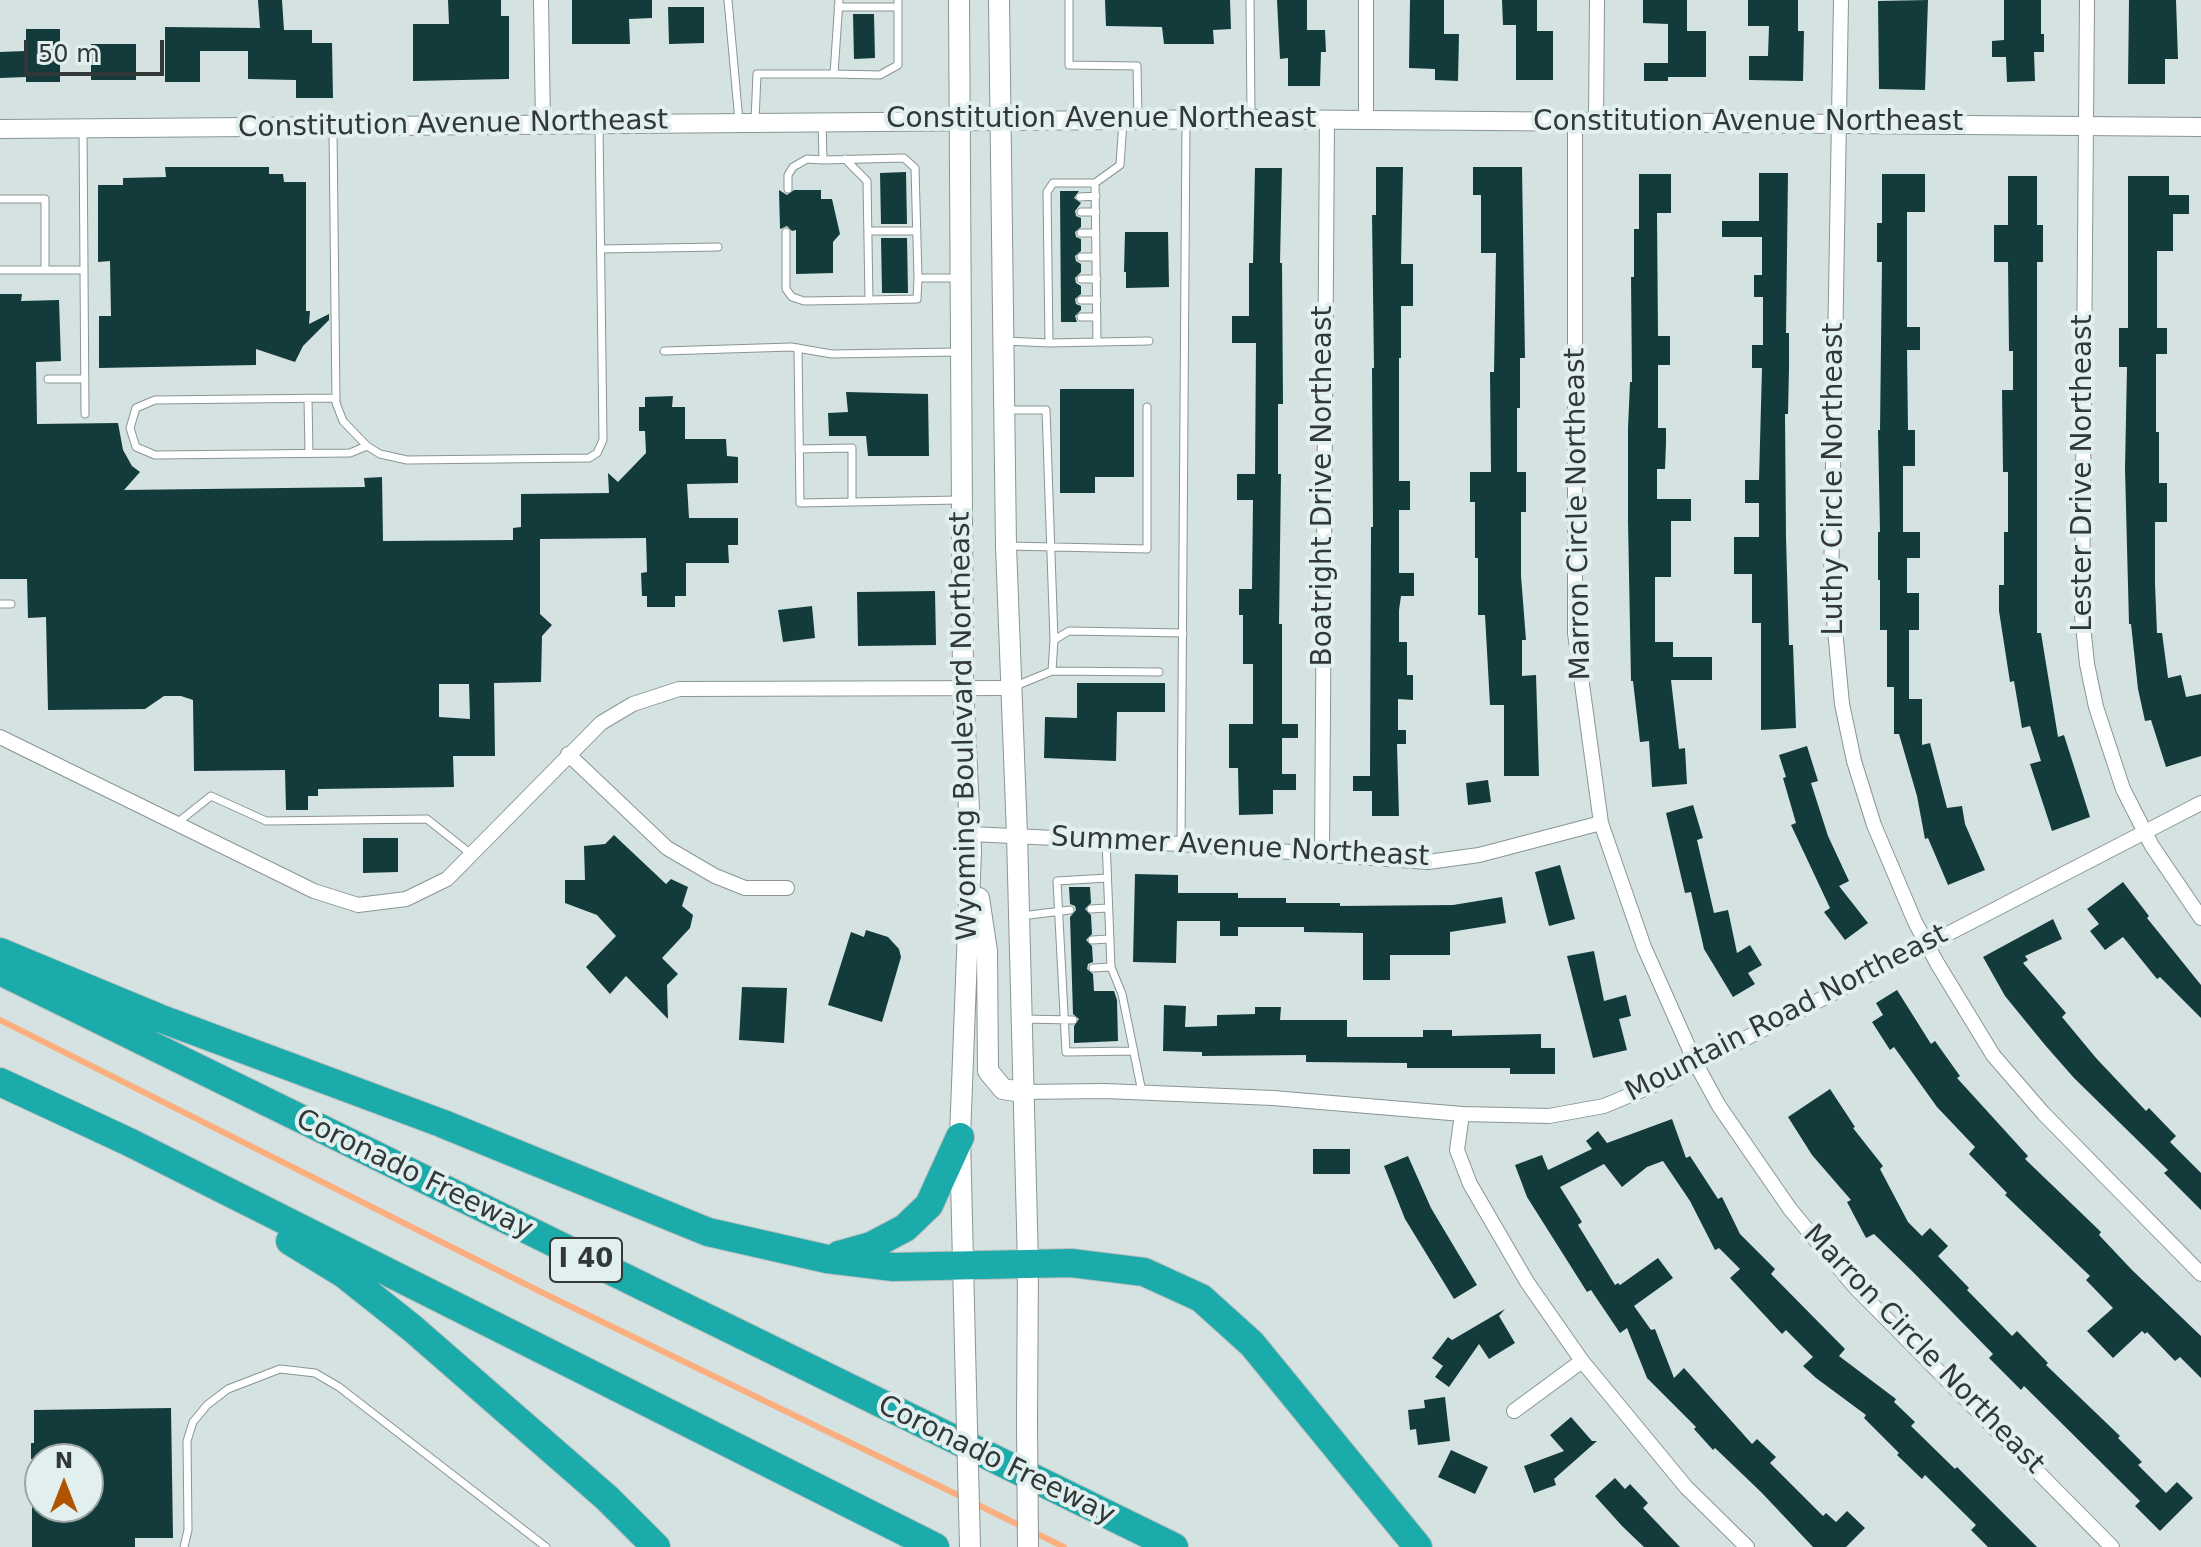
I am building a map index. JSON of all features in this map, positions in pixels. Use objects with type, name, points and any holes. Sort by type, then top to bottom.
[{"type":"highway","points":[[0,952],[159,1018],[441,1123],[708,1232],[827,1259],[893,1267],[1071,1263],[1144,1272],[1201,1298],[1252,1344],[1418,1547]]},
{"type":"highway","name":"Coronado Freeway","points":[[0,971],[1174,1547]]},
{"type":"highway","points":[[0,1082],[129,1142],[935,1547]]},
{"type":"highway","points":[[827,1259],[871,1246],[905,1228],[929,1205],[960,1137]]},
{"type":"highway","points":[[129,1142],[344,1274],[412,1328],[607,1498],[656,1547]]},
{"type":"main road","name":"Wyoming Boulevard Northeast","points":[[959,0],[963,688],[971,842],[960,1137],[970,1547]]},
{"type":"main road","name":"Wyoming Boulevard Northeast","points":[[999,0],[1006,546],[1028,1264],[1028,1547]]},
{"type":"main road","points":[[971,842],[987,951],[988,1071],[1003,1089],[1022,1092]]},
{"type":"street","points":[[541,0],[543,124]]},
{"type":"street","points":[[1366,0],[1366,119]]},
{"type":"street","points":[[1596,121],[1597,0]]},
{"type":"street","name":"Luthy Circle Northeast","points":[[1841,0],[1831,587],[1842,704],[1854,761],[1874,825],[1926,944],[1993,1055],[2043,1113],[2201,1274]]},
{"type":"street","name":"Lester Drive Northeast","points":[[2087,0],[2082,615],[2087,664],[2096,707],[2123,789],[2174,882],[2201,918]]},
{"type":"street","name":"Constitution Avenue Northeast","points":[[0,129],[1000,119],[1366,119],[2201,127]]},
{"type":"street","name":"Boatright Drive Northeast","points":[[1322,854],[1327,119]]},
{"type":"street","name":"Marron Circle Northeast","points":[[1575,121],[1575,633],[1601,823],[1644,947],[1696,1064],[1719,1106],[1790,1209],[1854,1286],[2112,1547]]},
{"type":"street","points":[[0,737],[314,891],[358,905],[406,899],[447,879],[601,723],[626,708],[679,689],[1011,688]]},
{"type":"street","points":[[568,754],[667,848],[715,876],[745,888],[787,888]]},
{"type":"street","name":"Mountain Road Northeast","points":[[1022,1092],[1105,1091],[1273,1098],[1462,1114],[1549,1116],[1604,1106],[1661,1082],[2201,803]]},
{"type":"street","name":"Summer Avenue Northeast","points":[[971,842],[1017,835],[1428,862],[1479,855],[1601,823]]},
{"type":"street","points":[[1462,1114],[1457,1150],[1470,1184],[1527,1282],[1582,1361],[1686,1487],[1747,1547]]},
{"type":"street","points":[[1514,1411],[1582,1361]]},
{"type":"lane","points":[[728,0],[747,122]]},
{"type":"lane","points":[[1049,343],[1047,197],[1053,183],[1095,183],[1120,165],[1131,119],[1137,66],[1069,65],[1069,0]]},
{"type":"lane","points":[[1250,0],[1251,119]]},
{"type":"lane","points":[[747,122],[757,74],[880,75],[898,65],[898,3],[838,3],[834,74]]},
{"type":"lane","points":[[1181,844],[1186,119]]},
{"type":"lane","points":[[822,121],[823,160]]},
{"type":"lane","points":[[333,126],[336,398],[343,421],[367,446],[380,454],[407,460],[593,456],[603,440],[599,124]]},
{"type":"lane","points":[[83,128],[85,414]]},
{"type":"lane","points":[[786,232],[786,289],[792,297],[804,301],[917,299],[915,168],[904,158],[807,159],[793,167],[788,175],[788,189]]},
{"type":"lane","points":[[845,159],[867,181],[869,300]]},
{"type":"lane","points":[[1095,183],[1097,342]]},
{"type":"lane","points":[[1080,197],[1096,196]]},
{"type":"lane","points":[[1047,197],[1060,198]]},
{"type":"lane","points":[[0,199],[45,199],[45,270]]},
{"type":"lane","points":[[1047,211],[1060,212]]},
{"type":"lane","points":[[1081,212],[1096,212]]},
{"type":"lane","points":[[868,231],[917,231]]},
{"type":"lane","points":[[1048,234],[1060,233]]},
{"type":"lane","points":[[1081,233],[1096,233]]},
{"type":"lane","points":[[601,249],[718,247]]},
{"type":"lane","points":[[1048,257],[1060,257]]},
{"type":"lane","points":[[1081,257],[1096,257]]},
{"type":"lane","points":[[0,270],[84,270]]},
{"type":"lane","points":[[918,278],[960,278]]},
{"type":"lane","points":[[1048,279],[1060,279]]},
{"type":"lane","points":[[1081,279],[1097,279]]},
{"type":"lane","points":[[1049,301],[1060,300]]},
{"type":"lane","points":[[1081,300],[1097,300]]},
{"type":"lane","points":[[1049,318],[1061,317]]},
{"type":"lane","points":[[1081,317],[1097,317]]},
{"type":"lane","points":[[1005,341],[1149,341]]},
{"type":"lane","points":[[798,348],[800,503],[962,500]]},
{"type":"lane","points":[[664,351],[798,348],[832,354],[961,352]]},
{"type":"lane","points":[[48,379],[85,379]]},
{"type":"lane","points":[[336,398],[155,400],[136,408],[130,428],[136,447],[155,455],[350,453],[367,446]]},
{"type":"lane","points":[[308,399],[309,453]]},
{"type":"lane","points":[[1006,546],[1147,549],[1147,407]]},
{"type":"lane","points":[[1006,410],[1046,410],[1054,640],[1052,671]]},
{"type":"lane","points":[[799,449],[852,448],[852,502]]},
{"type":"lane","points":[[0,604],[11,604]]},
{"type":"lane","points":[[1054,640],[1069,631],[1183,633]]},
{"type":"lane","points":[[1011,688],[1052,671],[1159,672]]},
{"type":"lane","points":[[177,824],[211,796],[266,821],[427,819],[471,854]]},
{"type":"lane","points":[[1106,840],[1111,967],[1127,1021],[1142,1092]]},
{"type":"lane","points":[[1107,878],[1057,881],[1063,994],[1069,1020],[1066,1052],[1134,1051]]},
{"type":"lane","points":[[1091,909],[1107,908]]},
{"type":"lane","points":[[1018,916],[1070,910]]},
{"type":"lane","points":[[1092,940],[1108,939]]},
{"type":"lane","points":[[1060,942],[1071,941]]},
{"type":"lane","points":[[1093,968],[1111,967]]},
{"type":"lane","points":[[1062,968],[1072,968]]},
{"type":"lane","points":[[1063,994],[1073,994]]},
{"type":"lane","points":[[1021,1019],[1069,1020]]},
{"type":"lane","points":[[1117,1021],[1127,1021]]},
{"type":"lane","points":[[184,1547],[188,1508],[187,1441],[193,1422],[207,1405],[228,1389],[280,1369],[315,1373],[339,1387],[546,1547]]},
{"type":"building","points":[[258,0],[282,0],[284,30],[312,30],[312,43],[332,43],[333,98],[296,98],[296,80],[248,79],[248,51],[200,51],[200,82],[165,82],[165,27],[260,28]]},
{"type":"building","points":[[448,0],[501,0],[501,16],[509,16],[509,79],[413,81],[413,24],[449,24]]},
{"type":"building","points":[[572,0],[652,0],[652,18],[629,19],[630,44],[572,44]]},
{"type":"building","points":[[1105,0],[1230,0],[1231,29],[1213,30],[1214,44],[1164,44],[1162,27],[1106,26]]},
{"type":"building","points":[[1277,0],[1307,0],[1307,30],[1325,30],[1326,52],[1321,52],[1320,86],[1288,86],[1288,58],[1280,59]]},
{"type":"building","points":[[1410,0],[1444,0],[1444,34],[1459,34],[1458,81],[1435,80],[1435,69],[1409,68]]},
{"type":"building","points":[[1502,0],[1537,0],[1537,31],[1553,31],[1553,80],[1516,80],[1516,25],[1503,25]]},
{"type":"building","points":[[1643,0],[1687,0],[1687,31],[1706,31],[1706,77],[1668,77],[1668,24],[1643,23]]},
{"type":"building","points":[[1748,0],[1798,0],[1798,31],[1804,31],[1803,81],[1749,80],[1749,56],[1768,56],[1769,26],[1748,26]]},
{"type":"building","points":[[1928,0],[1925,90],[1879,89],[1878,1]]},
{"type":"building","points":[[2004,0],[2041,0],[2044,52],[2034,52],[2035,81],[2007,82],[2006,57],[1992,57],[1992,41],[2004,40]]},
{"type":"building","points":[[2129,0],[2176,0],[2178,59],[2165,59],[2165,84],[2128,84]]},
{"type":"building","points":[[668,7],[704,7],[704,43],[669,44]]},
{"type":"building","points":[[853,14],[874,14],[875,58],[854,59]]},
{"type":"building","points":[[26,29],[60,29],[60,82],[26,82],[26,77],[0,78],[0,52],[26,51]]},
{"type":"building","points":[[91,44],[136,44],[136,80],[91,80]]},
{"type":"building","points":[[1644,63],[1668,63],[1668,81],[1644,81]]},
{"type":"building","points":[[165,167],[269,167],[269,174],[283,174],[284,182],[306,182],[306,311],[310,311],[309,324],[329,314],[329,320],[303,346],[295,362],[256,349],[256,365],[99,368],[99,316],[111,316],[110,261],[98,262],[98,185],[123,185],[123,178],[166,177]]},
{"type":"building","points":[[1376,167],[1403,167],[1401,264],[1413,264],[1413,306],[1401,306],[1399,358],[1399,481],[1410,481],[1410,510],[1399,510],[1399,573],[1414,573],[1414,596],[1401,596],[1399,610],[1399,642],[1407,642],[1407,675],[1413,675],[1413,700],[1398,699],[1398,730],[1406,730],[1406,744],[1397,744],[1399,816],[1372,816],[1372,791],[1353,791],[1353,776],[1370,776],[1374,368],[1372,215],[1376,215]]},
{"type":"building","points":[[1473,167],[1522,167],[1525,358],[1520,358],[1517,472],[1526,472],[1526,512],[1521,512],[1521,576],[1526,640],[1522,640],[1522,676],[1536,675],[1539,776],[1504,776],[1504,705],[1490,705],[1485,615],[1478,615],[1475,502],[1470,502],[1470,472],[1491,472],[1490,372],[1494,372],[1496,253],[1481,253],[1481,195],[1473,195]]},
{"type":"building","points":[[1255,168],[1282,168],[1280,263],[1283,404],[1278,404],[1278,474],[1281,474],[1279,624],[1282,624],[1282,724],[1298,724],[1298,738],[1282,738],[1282,774],[1296,774],[1296,790],[1273,790],[1273,814],[1239,815],[1238,768],[1229,768],[1229,724],[1253,724],[1253,664],[1243,664],[1243,615],[1239,615],[1239,589],[1252,589],[1253,500],[1237,500],[1237,474],[1255,474],[1256,343],[1232,343],[1232,316],[1249,316]]},
{"type":"building","points":[[906,172],[907,224],[881,224],[880,173]]},
{"type":"building","points":[[1759,173],[1788,173],[1786,537],[1789,645],[1793,645],[1796,728],[1761,730],[1761,623],[1752,623],[1752,574],[1734,574],[1734,537],[1759,537],[1759,503],[1745,503],[1745,480],[1759,480],[1762,368],[1752,368],[1752,345],[1763,345],[1763,297],[1754,297],[1754,275],[1762,275],[1762,237],[1722,237],[1722,221],[1759,221]]},
{"type":"building","points":[[1639,174],[1671,174],[1671,213],[1657,213],[1658,336],[1670,336],[1670,365],[1658,365],[1658,428],[1666,428],[1666,443],[1665,469],[1657,469],[1657,499],[1691,499],[1691,521],[1671,521],[1671,577],[1655,577],[1655,642],[1673,642],[1673,657],[1712,657],[1712,680],[1671,680],[1679,749],[1685,748],[1687,784],[1652,787],[1649,741],[1640,742],[1631,681],[1628,428],[1632,382],[1631,277],[1634,277],[1634,229],[1639,229]]},
{"type":"building","points":[[1882,174],[1925,174],[1925,212],[1907,212],[1907,327],[1920,327],[1920,350],[1907,350],[1908,430],[1915,430],[1915,466],[1903,466],[1903,532],[1920,532],[1920,558],[1907,558],[1907,593],[1919,593],[1919,630],[1909,630],[1909,699],[1922,699],[1922,745],[1930,743],[1947,808],[1962,806],[1965,824],[1985,870],[1948,885],[1928,838],[1925,839],[1917,796],[1899,734],[1894,734],[1894,687],[1887,687],[1887,630],[1880,630],[1878,430],[1882,262],[1877,262],[1877,223],[1882,223]]},
{"type":"building","points":[[2008,176],[2037,176],[2037,225],[2043,225],[2043,262],[2037,262],[2037,633],[2041,633],[2058,737],[2064,735],[2090,817],[2052,831],[2030,764],[2041,761],[2030,726],[2022,728],[2014,681],[2010,682],[1999,611],[1999,585],[2004,585],[2004,532],[2008,532],[2008,472],[2003,472],[2002,390],[2013,390],[2013,351],[2009,351],[2008,262],[1994,262],[1994,225],[2008,225]]},
{"type":"building","points":[[2128,176],[2169,176],[2169,195],[2189,195],[2189,214],[2173,214],[2173,251],[2157,251],[2157,328],[2167,328],[2167,354],[2156,354],[2156,432],[2159,432],[2159,483],[2167,483],[2167,522],[2155,522],[2155,584],[2157,633],[2162,633],[2168,678],[2181,675],[2186,697],[2201,694],[2201,756],[2166,767],[2151,720],[2145,721],[2129,624],[2125,469],[2127,367],[2119,367],[2119,328],[2128,328]]},
{"type":"building","points":[[779,190],[787,195],[794,190],[821,190],[821,199],[832,199],[840,234],[833,242],[833,273],[796,274],[796,230],[792,231],[787,226],[780,229]]},
{"type":"building","points":[[1060,191],[1079,191],[1074,198],[1081,203],[1075,211],[1076,216],[1081,218],[1081,227],[1075,232],[1076,237],[1081,239],[1081,251],[1075,256],[1081,264],[1081,272],[1075,278],[1081,286],[1081,294],[1075,299],[1076,304],[1081,306],[1075,316],[1077,322],[1061,322]]},
{"type":"building","points":[[1125,232],[1168,232],[1169,287],[1126,288]]},
{"type":"building","points":[[881,238],[907,238],[908,293],[882,293]]},
{"type":"building","points":[[0,294],[22,294],[21,301],[59,300],[61,361],[36,362],[37,424],[118,423],[123,450],[132,466],[140,472],[124,490],[365,487],[364,478],[382,477],[383,541],[513,540],[513,528],[521,527],[521,494],[609,493],[608,473],[618,482],[646,453],[645,431],[639,431],[639,407],[645,407],[645,397],[673,396],[672,407],[685,407],[685,439],[726,439],[727,456],[738,457],[738,483],[687,484],[689,518],[738,518],[738,545],[728,545],[729,563],[686,563],[686,596],[675,596],[675,607],[647,607],[647,596],[642,596],[641,573],[647,572],[646,538],[540,539],[540,614],[552,625],[542,636],[541,682],[494,683],[495,756],[453,756],[454,787],[318,789],[318,796],[308,796],[308,810],[286,810],[285,770],[194,771],[193,700],[164,696],[145,709],[48,710],[46,617],[28,618],[27,579],[0,579]],"holes":[[[439,684],[469,684],[470,719],[439,717]]]},
{"type":"building","points":[[1060,389],[1134,389],[1134,477],[1095,477],[1095,493],[1060,493]]},
{"type":"building","points":[[846,392],[928,394],[929,456],[868,456],[866,436],[829,436],[828,413],[848,412]]},
{"type":"building","points":[[935,591],[936,645],[858,646],[857,592]]},
{"type":"building","points":[[812,606],[815,638],[783,642],[778,610]]},
{"type":"building","points":[[1077,683],[1165,683],[1165,712],[1117,712],[1116,761],[1044,758],[1045,717],[1077,718]]},
{"type":"building","points":[[1807,746],[1818,781],[1811,783],[1828,836],[1849,881],[1839,886],[1868,923],[1845,940],[1824,912],[1830,908],[1791,825],[1796,823],[1779,755]]},
{"type":"building","points":[[1488,780],[1491,802],[1468,805],[1466,783]]},
{"type":"building","points":[[1693,805],[1703,838],[1697,840],[1714,913],[1728,910],[1737,953],[1750,945],[1762,965],[1748,973],[1755,984],[1733,997],[1704,949],[1691,892],[1685,893],[1666,813]]},
{"type":"building","points":[[614,835],[666,884],[671,879],[688,887],[682,906],[693,915],[690,928],[662,958],[678,974],[667,985],[668,1019],[626,976],[610,994],[586,967],[616,936],[597,915],[565,903],[565,880],[585,880],[584,846],[605,844]]},
{"type":"building","points":[[363,838],[398,838],[398,872],[363,873]]},
{"type":"building","points":[[1560,865],[1575,919],[1549,926],[1535,872]]},
{"type":"building","points":[[1135,874],[1178,875],[1178,893],[1238,893],[1238,898],[1286,898],[1286,903],[1453,905],[1502,897],[1506,923],[1450,932],[1450,955],[1390,955],[1390,980],[1363,980],[1363,933],[1304,932],[1304,927],[1238,927],[1238,936],[1220,936],[1220,921],[1177,921],[1176,963],[1133,962]]},
{"type":"building","points":[[2123,882],[2149,916],[2147,918],[2201,985],[2201,1018],[2160,977],[2157,979],[2123,937],[2105,950],[2090,931],[2099,924],[2087,909]]},
{"type":"building","points":[[1069,887],[1090,887],[1091,903],[1085,909],[1091,915],[1092,934],[1086,940],[1092,946],[1093,962],[1088,964],[1087,969],[1093,974],[1094,991],[1114,991],[1118,1041],[1074,1043],[1074,1026],[1079,1019],[1073,1014],[1070,917],[1076,910],[1070,904]]},
{"type":"building","points":[[2053,919],[2062,939],[2025,956],[2028,960],[2023,963],[2066,1013],[2062,1017],[2096,1058],[2146,1111],[2149,1108],[2176,1136],[2170,1142],[2201,1173],[2201,1210],[2164,1173],[2168,1170],[2074,1078],[2045,1045],[2005,996],[1983,957]]},
{"type":"building","points":[[866,930],[888,937],[899,949],[901,957],[882,1022],[828,1005],[851,932],[864,937]]},
{"type":"building","points":[[1594,951],[1604,1001],[1626,995],[1631,1016],[1619,1019],[1627,1050],[1593,1058],[1567,956]]},
{"type":"building","points":[[742,987],[787,988],[784,1043],[739,1040]]},
{"type":"building","points":[[1897,990],[1931,1044],[1935,1041],[1960,1076],[1957,1078],[2028,1156],[2025,1159],[2101,1232],[2099,1235],[2132,1270],[2201,1336],[2201,1378],[2180,1357],[2175,1361],[2147,1332],[2142,1331],[2113,1358],[2087,1331],[2113,1308],[2086,1280],[2090,1276],[2005,1195],[2007,1193],[1969,1154],[1975,1147],[1937,1107],[1894,1047],[1890,1050],[1872,1022],[1883,1015],[1876,1003]]},
{"type":"building","points":[[1164,1005],[1186,1006],[1185,1027],[1217,1026],[1217,1015],[1255,1014],[1255,1007],[1281,1007],[1280,1020],[1347,1020],[1347,1037],[1423,1037],[1423,1030],[1452,1030],[1452,1036],[1541,1034],[1541,1048],[1555,1048],[1555,1074],[1510,1074],[1510,1068],[1407,1068],[1407,1063],[1306,1062],[1306,1055],[1202,1056],[1202,1052],[1163,1051]]},
{"type":"building","points":[[1830,1089],[1853,1128],[1883,1166],[1880,1169],[1908,1222],[1922,1236],[1930,1228],[1948,1246],[1938,1256],[1969,1288],[1967,1290],[2012,1336],[2017,1331],[2048,1363],[2046,1365],[2120,1436],[2118,1438],[2142,1462],[2138,1465],[2166,1493],[2177,1482],[2193,1498],[2160,1531],[2135,1506],[2140,1501],[2024,1386],[2021,1390],[1989,1358],[1993,1354],[1913,1272],[1874,1234],[1866,1238],[1847,1202],[1851,1200],[1812,1155],[1788,1117]]},
{"type":"building","points":[[1672,1119],[1686,1158],[1690,1156],[1718,1199],[1722,1197],[1740,1234],[1775,1269],[1771,1274],[1845,1349],[1839,1356],[1896,1399],[1894,1402],[1915,1422],[1911,1426],[2037,1547],[1988,1547],[1971,1530],[1976,1525],[1925,1475],[1922,1479],[1897,1455],[1899,1453],[1864,1418],[1866,1415],[1803,1366],[1813,1357],[1786,1330],[1782,1334],[1730,1278],[1740,1269],[1719,1248],[1715,1250],[1690,1201],[1663,1161],[1647,1167],[1622,1187],[1604,1164],[1560,1187],[1582,1222],[1578,1225],[1615,1285],[1620,1285],[1658,1258],[1673,1278],[1634,1306],[1651,1330],[1655,1329],[1674,1378],[1684,1368],[1752,1444],[1757,1439],[1776,1457],[1770,1463],[1823,1516],[1826,1513],[1836,1522],[1847,1511],[1865,1528],[1846,1547],[1813,1547],[1761,1492],[1715,1448],[1713,1450],[1694,1429],[1696,1427],[1647,1378],[1627,1328],[1620,1333],[1591,1290],[1587,1292],[1527,1197],[1515,1165],[1542,1155],[1548,1170],[1592,1149],[1586,1141],[1598,1131],[1607,1143]]},
{"type":"building","points":[[1313,1149],[1350,1149],[1350,1174],[1313,1174]]},
{"type":"building","points":[[1408,1156],[1431,1208],[1477,1285],[1454,1299],[1405,1219],[1384,1166]]},
{"type":"building","points":[[1505,1309],[1499,1316],[1515,1343],[1489,1359],[1479,1344],[1449,1387],[1435,1377],[1443,1366],[1432,1358],[1448,1337],[1452,1340]]},
{"type":"building","points":[[1445,1397],[1450,1441],[1418,1445],[1416,1429],[1410,1430],[1408,1410],[1425,1408],[1424,1400]]},
{"type":"building","points":[[171,1408],[173,1538],[135,1538],[135,1547],[32,1547],[32,1523],[104,1523],[104,1443],[34,1443],[34,1410]]},
{"type":"building","points":[[1571,1417],[1592,1441],[1597,1441],[1554,1479],[1556,1485],[1534,1493],[1524,1466],[1564,1451],[1550,1435]]},
{"type":"building","points":[[1451,1450],[1488,1467],[1475,1494],[1438,1477]]},
{"type":"building","points":[[1615,1478],[1625,1489],[1630,1484],[1648,1503],[1643,1508],[1680,1547],[1644,1547],[1622,1526],[1595,1496]]},
{"type":"waterway","points":[[0,1020],[541,1292],[964,1498]]},
{"type":"waterway","points":[[974,1503],[1064,1547]]}]
